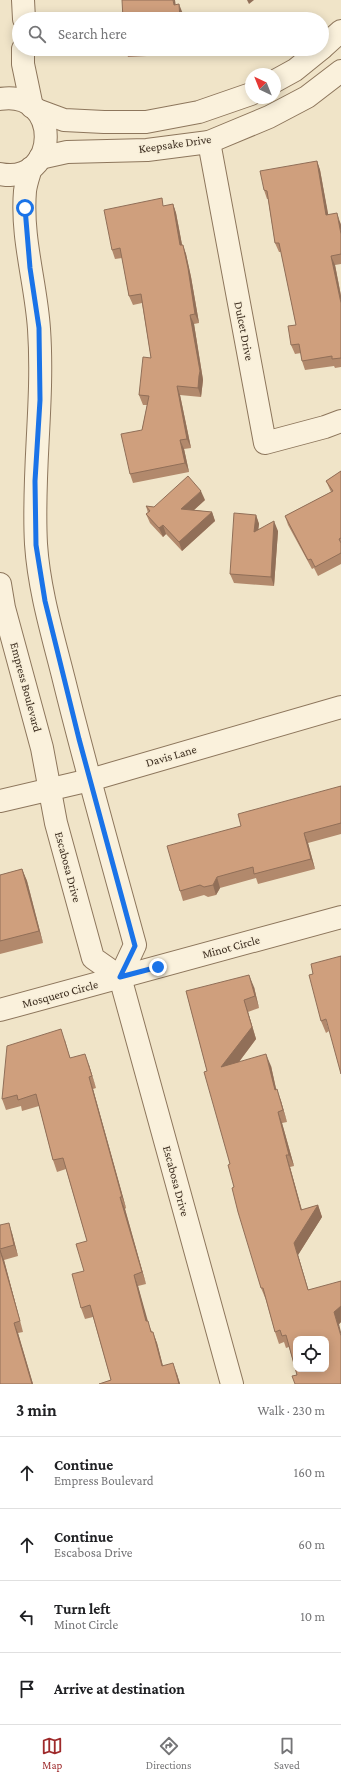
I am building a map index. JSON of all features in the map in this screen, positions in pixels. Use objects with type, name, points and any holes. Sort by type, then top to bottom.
[{"type":"street","points":[[23,0],[24,12]]},
{"type":"street","points":[[329,41],[341,31]]},
{"type":"street","points":[[23,56],[23,64],[34,108],[44,121],[47,134],[46,146],[36,163],[25,189],[25,208],[30,268],[39,328],[40,400],[35,481],[36,545],[45,601],[90,780],[135,946],[120,977]]},
{"type":"street","points":[[281,78],[295,70],[312,56]]},
{"type":"street","name":"Keepsake Drive","points":[[0,174],[7,176],[20,174],[36,163],[66,152],[147,150],[209,142],[269,118],[307,97],[341,71]]},
{"type":"street","points":[[0,99],[14,98],[64,120],[146,122],[199,112],[245,96]]},
{"type":"street","name":"Dulcet Drive","points":[[209,142],[265,443],[325,427],[341,421]]},
{"type":"street","name":"Empress Boulevard","points":[[0,584],[4,608],[42,748],[49,790]]},
{"type":"street","name":"Davis Lane","points":[[0,801],[90,780],[341,707]]},
{"type":"street","name":"Escabosa Drive","points":[[49,790],[93,958],[120,977],[232,1384]]},
{"type":"street","name":"Minot Circle","points":[[120,977],[341,917]]},
{"type":"street","name":"Mosquero Circle","points":[[0,1010],[120,977]]},
{"type":"building","points":[[122,0],[173,0],[174,5],[179,4],[180,12],[123,12]]},
{"type":"building","points":[[317,161],[326,215],[337,213],[341,234],[341,254],[331,256],[341,303],[341,358],[332,359],[332,356],[302,361],[299,344],[291,345],[288,326],[296,325],[279,243],[275,243],[267,191],[264,190],[260,171]]},
{"type":"building","points":[[162,198],[163,206],[173,204],[180,245],[183,245],[195,314],[190,315],[200,371],[198,388],[177,386],[187,439],[180,440],[185,463],[130,474],[121,434],[142,430],[149,396],[139,395],[143,357],[151,358],[141,294],[129,296],[120,248],[112,250],[104,210]]},
{"type":"building","points":[[341,471],[341,538],[339,539],[341,543],[341,553],[315,567],[311,559],[308,560],[285,516],[333,491],[326,481]]},
{"type":"building","points":[[188,476],[201,491],[181,509],[212,512],[179,542],[163,525],[159,528],[146,514],[150,511],[146,506],[154,507]]},
{"type":"building","points":[[234,513],[256,515],[254,532],[274,521],[271,577],[230,574]]},
{"type":"building","points":[[341,786],[341,823],[304,833],[311,859],[254,874],[253,867],[217,877],[213,885],[204,887],[200,885],[180,891],[167,846],[241,826],[238,814]]},
{"type":"building","points":[[22,869],[39,931],[0,941],[0,875]]},
{"type":"building","points":[[341,956],[341,1074],[326,1019],[321,1021],[309,975],[313,974],[311,964]]},
{"type":"building","points":[[249,975],[255,996],[244,1000],[252,1027],[221,1067],[266,1054],[275,1090],[277,1089],[283,1110],[278,1112],[289,1155],[286,1155],[301,1210],[318,1205],[294,1243],[308,1290],[341,1281],[341,1306],[334,1312],[341,1336],[341,1384],[295,1384],[292,1376],[297,1375],[296,1372],[329,1372],[329,1336],[293,1336],[293,1360],[286,1335],[282,1336],[280,1330],[275,1332],[263,1288],[261,1288],[238,1212],[232,1188],[234,1187],[228,1165],[230,1164],[204,1072],[207,1071],[186,991]]},
{"type":"building","points":[[61,1029],[70,1058],[85,1054],[92,1076],[89,1077],[122,1197],[120,1197],[142,1272],[134,1275],[146,1321],[148,1321],[151,1332],[153,1332],[162,1366],[173,1363],[179,1384],[99,1384],[111,1380],[90,1305],[81,1308],[72,1274],[84,1271],[76,1244],[87,1241],[63,1158],[53,1160],[36,1094],[18,1100],[17,1095],[2,1099],[7,1046]]},
{"type":"building","points":[[9,1223],[14,1245],[0,1249],[0,1225]]},
{"type":"building","points":[[0,1250],[20,1321],[14,1323],[32,1384],[0,1384]]},
{"type":"route","points":[[25,208],[26,234],[39,328],[40,400],[35,481],[36,545],[45,601],[79,739],[135,946],[120,977],[158,967]]}]
